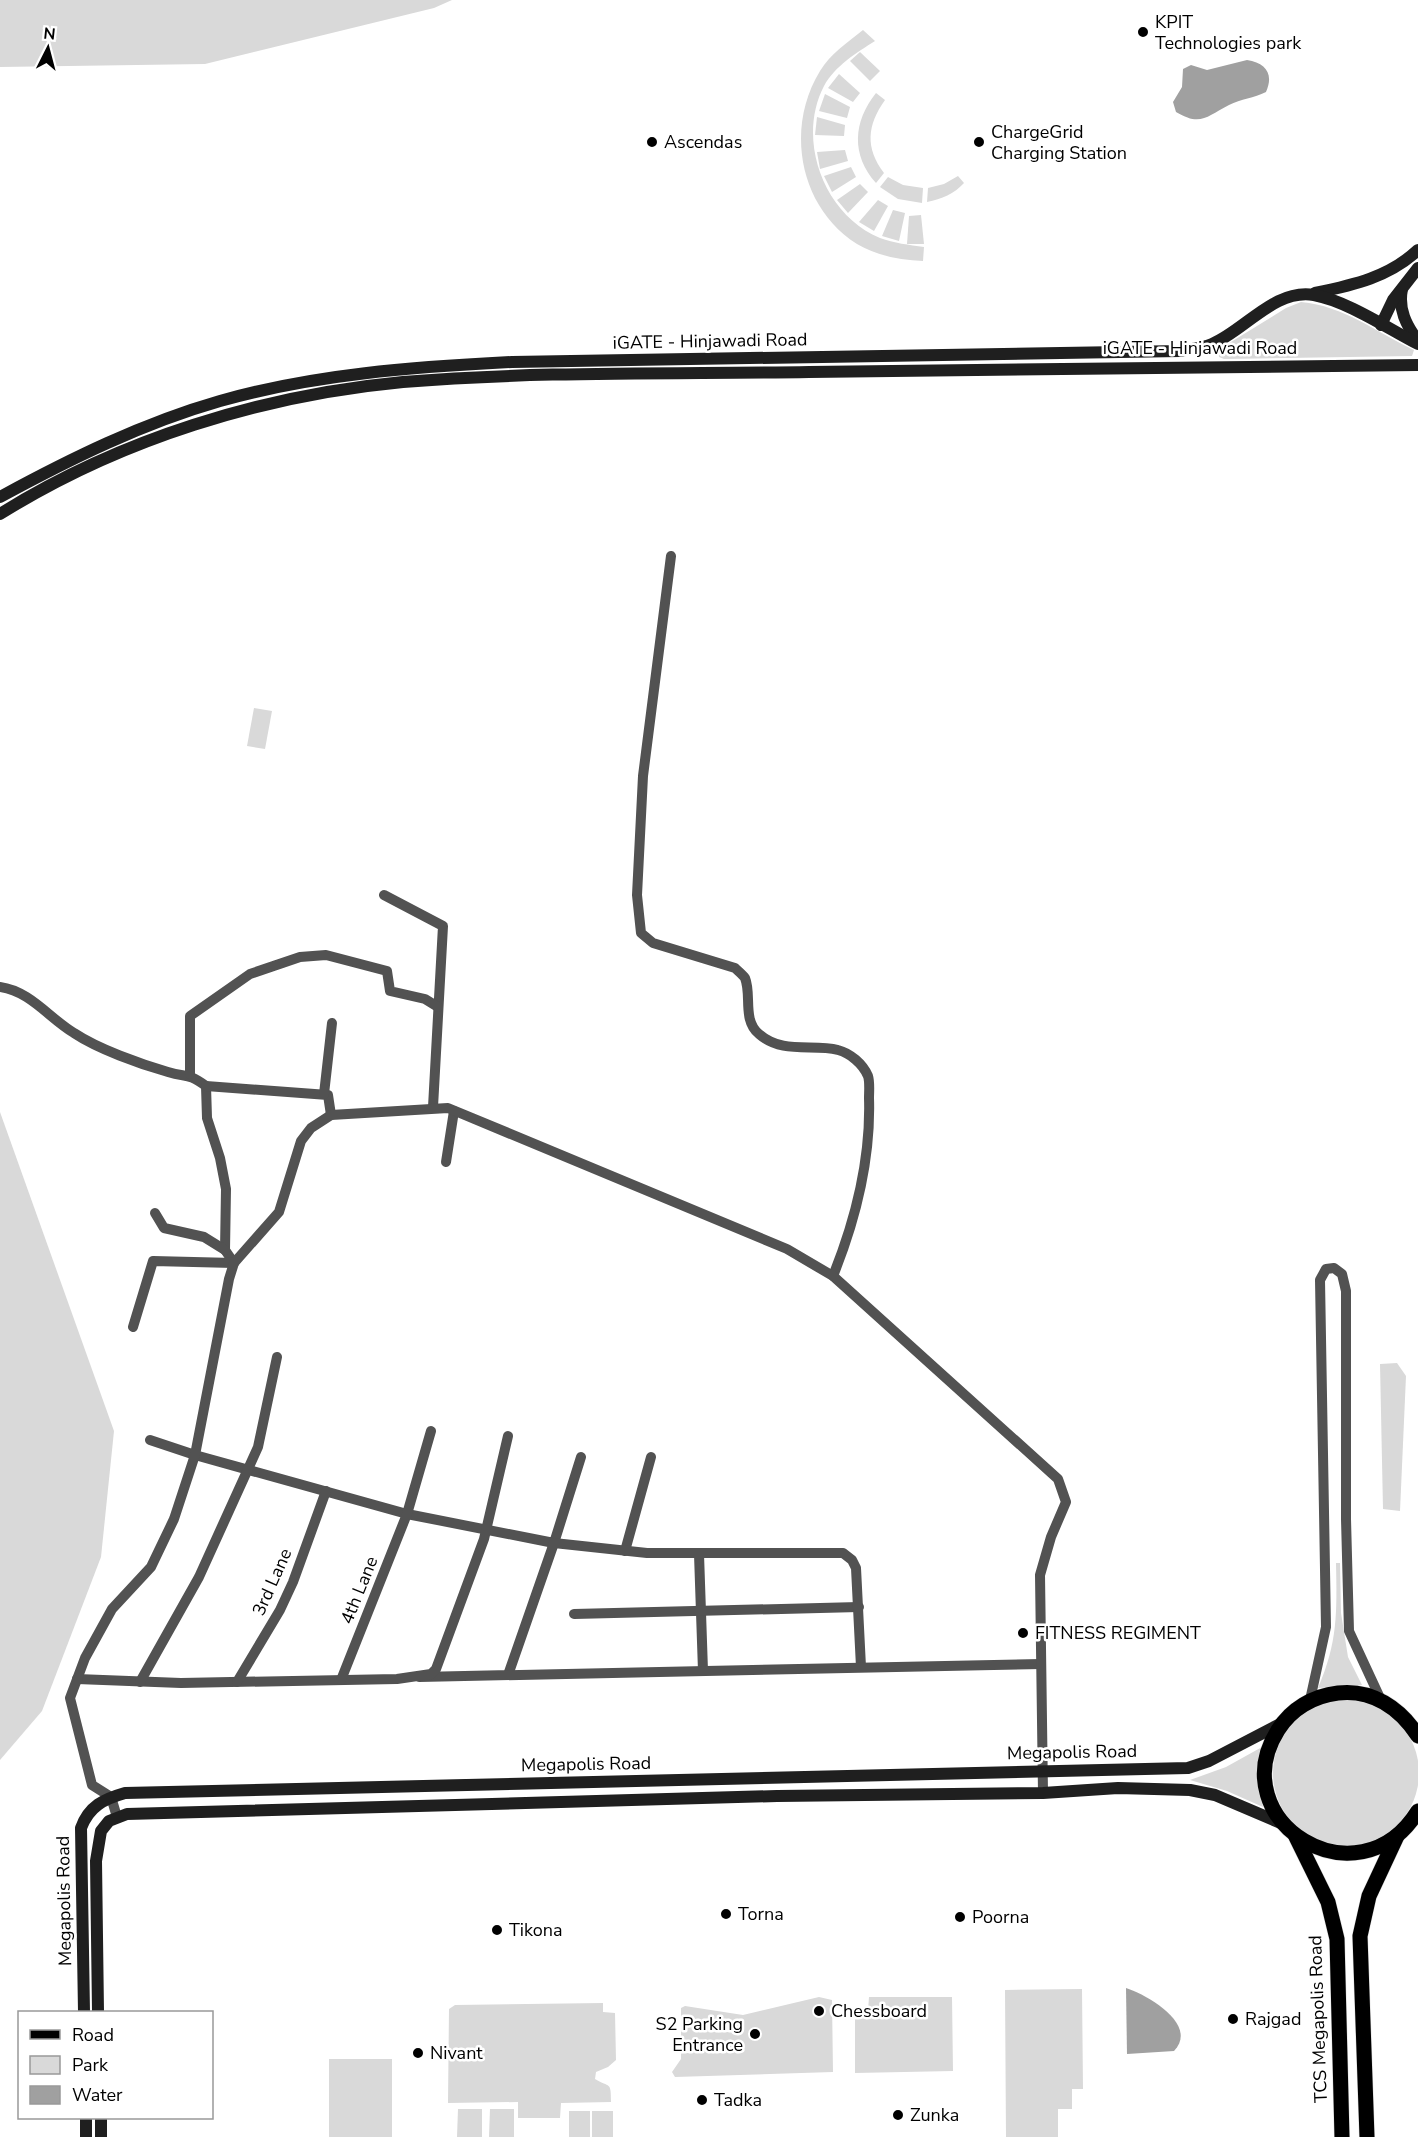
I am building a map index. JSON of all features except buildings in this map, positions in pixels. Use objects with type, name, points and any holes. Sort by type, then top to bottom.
[{"type":"main road","points":[[1415,1728],[1381,1700],[1346,1692],[1310,1700],[1282,1723],[1270,1747],[1265,1774],[1267,1792],[1283,1824],[1296,1837],[1329,1852],[1347,1854],[1365,1852],[1397,1836],[1415,1818]]},
{"type":"main road","points":[[1367,2137],[1360,1936],[1369,1896],[1397,1836]]},
{"type":"main road","name":"TCS Megapolis Road","points":[[1296,1837],[1328,1902],[1337,1939],[1342,2137]]},
{"type":"street","name":"iGATE - Hinjawadi Road","points":[[0,497],[71,459],[135,430],[220,401],[313,380],[401,368],[512,362],[1180,351],[1210,345],[1281,300],[1367,281],[1388,273],[1418,250]]},
{"type":"street","points":[[1381,326],[1403,285],[1418,268]]},
{"type":"street","points":[[1403,285],[1400,297],[1403,316],[1418,342]]},
{"type":"street","points":[[1311,294],[1335,302],[1418,342]]},
{"type":"street","points":[[1210,345],[1210,365]]},
{"type":"street","name":"iGATE - Hinjawadi Road","points":[[0,514],[77,472],[141,444],[224,415],[315,395],[402,382],[512,377],[1210,365],[1418,365]]},
{"type":"street","points":[[671,556],[643,776],[637,895],[641,933],[654,943],[735,968],[744,978],[748,1015],[758,1034],[777,1044],[807,1049],[837,1050],[855,1058],[868,1076],[870,1109],[864,1172],[849,1236],[833,1276]]},
{"type":"street","points":[[384,895],[444,926],[433,1107]]},
{"type":"street","points":[[189,1074],[190,1016],[250,974],[300,957],[326,955],[387,971],[390,991],[425,999],[438,1007]]},
{"type":"street","points":[[0,987],[12,988],[28,998],[74,1034],[170,1073],[189,1074],[206,1086],[328,1095],[331,1115]]},
{"type":"street","points":[[324,1095],[332,1023]]},
{"type":"street","points":[[206,1086],[207,1119],[220,1158],[226,1189],[225,1250]]},
{"type":"street","points":[[117,1816],[111,1797],[93,1785],[70,1698],[85,1658],[112,1609],[151,1567],[174,1519],[195,1455],[234,1263],[279,1212],[301,1141],[311,1128],[331,1115],[399,1112],[433,1107],[454,1111],[787,1250],[833,1276],[1058,1479],[1066,1502],[1051,1537],[1040,1575],[1043,1793]]},
{"type":"street","points":[[446,1162],[454,1111]]},
{"type":"street","points":[[154,1213],[164,1228],[204,1237],[225,1250],[234,1263]]},
{"type":"street","points":[[133,1327],[153,1262],[234,1263]]},
{"type":"street","points":[[1310,1700],[1326,1626],[1320,1280],[1326,1269],[1334,1268],[1342,1274],[1346,1291],[1346,1519],[1349,1630],[1381,1700]]},
{"type":"street","points":[[140,1682],[199,1577],[258,1447],[277,1356]]},
{"type":"street","name":"4th Lane","points":[[341,1680],[407,1514],[431,1431]]},
{"type":"street","points":[[419,1677],[431,1674],[436,1669],[484,1539],[484,1530],[508,1436]]},
{"type":"street","points":[[150,1440],[247,1470],[407,1514],[554,1543],[625,1551],[699,1554],[843,1553],[852,1560],[856,1568],[861,1667]]},
{"type":"street","points":[[508,1675],[581,1457]]},
{"type":"street","points":[[625,1551],[651,1457]]},
{"type":"street","name":"3rd Lane","points":[[237,1682],[280,1610],[293,1582],[326,1491]]},
{"type":"street","points":[[699,1554],[703,1671]]},
{"type":"street","points":[[574,1614],[702,1609],[859,1607]]},
{"type":"street","points":[[77,1678],[140,1682],[237,1682],[1041,1664]]},
{"type":"street","name":"Megapolis Road","points":[[84,2011],[81,1828],[89,1811],[111,1797],[125,1793],[1188,1768],[1216,1757],[1282,1723]]},
{"type":"street","name":"Megapolis Road","points":[[98,2011],[96,1851],[100,1831],[117,1816],[184,1811],[730,1797],[1043,1793],[1118,1788],[1190,1790],[1215,1796],[1283,1824]]},
{"type":"street","points":[[86,2119],[86,2137]]},
{"type":"street","points":[[101,2119],[101,2137]]},
{"type":"green space","points":[[0,0],[452,0],[434,8],[205,64],[0,67]]},
{"type":"green space","points":[[863,30],[875,41],[840,66],[824,86],[816,107],[813,129],[820,174],[830,194],[860,227],[880,238],[896,243],[924,247],[923,261],[873,252],[857,244],[837,228],[822,209],[811,188],[804,165],[801,141],[803,117],[809,93],[829,59]]},
{"type":"green space","points":[[860,52],[880,71],[870,81],[850,61]]},
{"type":"green space","points":[[839,74],[860,93],[853,102],[828,88]]},
{"type":"green space","points":[[876,93],[885,100],[872,127],[871,146],[884,173],[876,183],[862,161],[858,138],[863,115]]},
{"type":"green space","points":[[825,94],[850,107],[847,118],[819,111]]},
{"type":"green space","points":[[817,117],[845,125],[844,136],[815,135]]},
{"type":"green space","points":[[845,150],[848,161],[820,169],[817,152]]},
{"type":"green space","points":[[851,167],[856,177],[832,192],[824,176]]},
{"type":"green space","points":[[958,176],[964,183],[960,187],[947,196],[927,202],[928,188],[944,184]]},
{"type":"green space","points":[[888,177],[903,185],[923,188],[922,203],[898,199],[880,187]]},
{"type":"green space","points":[[860,184],[868,192],[848,213],[837,200]]},
{"type":"green space","points":[[878,200],[888,206],[874,231],[859,222]]},
{"type":"green space","points":[[893,210],[905,213],[899,241],[882,236]]},
{"type":"green space","points":[[921,215],[924,244],[907,244],[909,216]]},
{"type":"green space","points":[[1301,302],[1317,304],[1346,314],[1414,350],[1412,356],[1224,359],[1219,357],[1218,350],[1286,308]]},
{"type":"green space","points":[[254,708],[272,711],[265,749],[247,746]]},
{"type":"green space","points":[[0,1112],[114,1431],[101,1557],[42,1711],[0,1760]]},
{"type":"green space","points":[[1397,1363],[1406,1376],[1400,1511],[1383,1509],[1380,1364]]},
{"type":"green space","points":[[1336,1563],[1340,1563],[1341,1613],[1348,1657],[1362,1685],[1318,1688],[1333,1641]]},
{"type":"green space","points":[[1346,1700],[1374,1706],[1397,1722],[1413,1745],[1419,1773],[1413,1801],[1397,1824],[1374,1840],[1346,1846],[1318,1840],[1295,1824],[1279,1801],[1273,1773],[1279,1745],[1295,1722],[1318,1706]]},
{"type":"green space","points":[[1262,1747],[1258,1778],[1263,1807],[1227,1791],[1190,1780],[1226,1767]]},
{"type":"green space","points":[[1082,1989],[1083,2089],[1072,2089],[1072,2109],[1058,2109],[1058,2137],[1006,2137],[1005,1990]]},
{"type":"green space","points":[[819,1997],[832,2000],[833,2072],[675,2077],[672,2072],[681,2059],[681,2008],[685,2006],[743,2015]]},
{"type":"green space","points":[[869,1997],[952,1997],[953,2071],[855,2073],[855,2020],[860,2014],[868,2011]]},
{"type":"green space","points":[[603,2003],[603,2012],[615,2013],[616,2060],[608,2067],[596,2072],[595,2079],[609,2086],[611,2102],[561,2103],[560,2118],[518,2118],[518,2102],[448,2103],[449,2009],[455,2005]]},
{"type":"green space","points":[[329,2059],[392,2059],[392,2137],[329,2137]]},
{"type":"green space","points":[[458,2109],[482,2109],[482,2137],[457,2137]]},
{"type":"green space","points":[[490,2109],[514,2109],[514,2137],[489,2137]]},
{"type":"green space","points":[[569,2111],[590,2111],[590,2137],[569,2137]]},
{"type":"green space","points":[[592,2111],[613,2111],[613,2137],[592,2137]]},
{"type":"water","points":[[1247,60],[1254,61],[1267,70],[1269,80],[1266,92],[1234,103],[1204,118],[1192,119],[1176,112],[1173,102],[1182,87],[1183,69],[1191,65],[1207,70]]},
{"type":"water","points":[[1126,1988],[1157,2004],[1176,2021],[1180,2031],[1180,2041],[1174,2051],[1127,2054]]},
{"type":"place","name":"KPIT Technologies park","points":[[1143,32]]},
{"type":"place","name":"Ascendas","points":[[652,142]]},
{"type":"place","name":"ChargeGrid Charging Station","points":[[979,142]]},
{"type":"place","name":"FITNESS REGIMENT","points":[[1023,1633]]},
{"type":"place","name":"Torna","points":[[726,1914]]},
{"type":"place","name":"Poorna","points":[[960,1917]]},
{"type":"place","name":"Tikona","points":[[497,1930]]},
{"type":"place","name":"Chessboard","points":[[819,2011]]},
{"type":"place","name":"Rajgad","points":[[1233,2019]]},
{"type":"place","name":"S2 Parking Entrance","points":[[755,2034]]},
{"type":"place","name":"Nivant","points":[[418,2053]]},
{"type":"place","name":"Tadka","points":[[702,2100]]},
{"type":"place","name":"Zunka","points":[[898,2115]]}]
